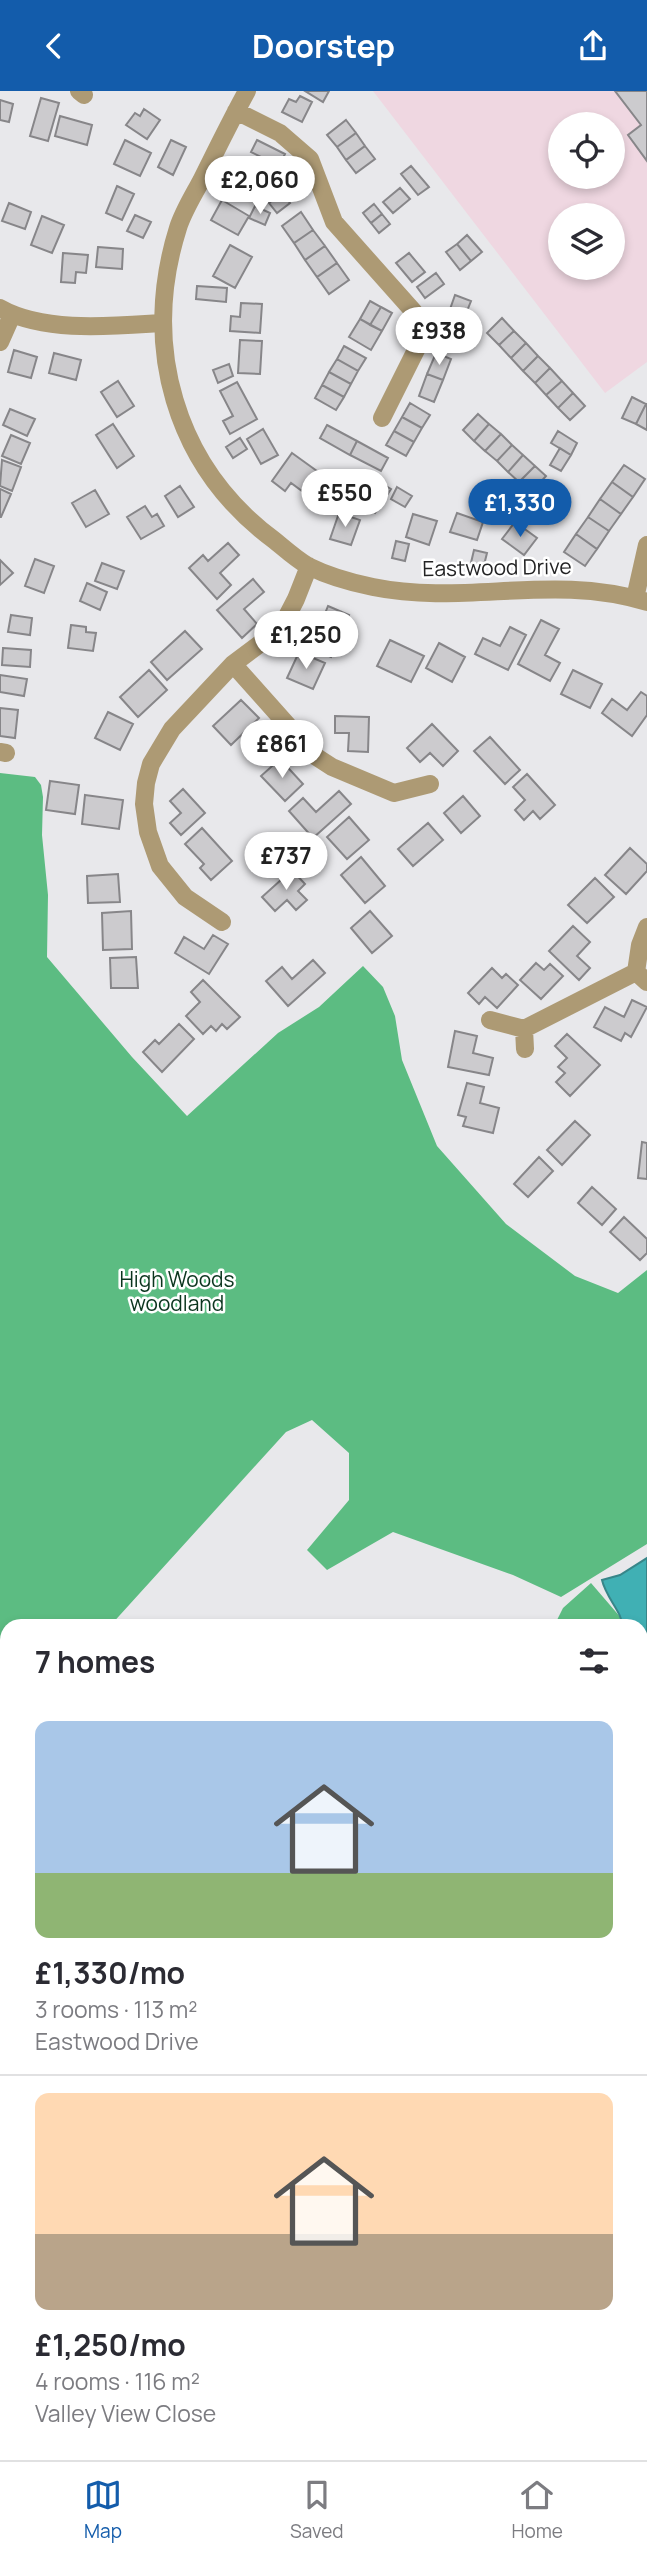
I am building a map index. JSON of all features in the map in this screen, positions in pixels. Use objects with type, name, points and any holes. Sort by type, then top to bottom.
[{"type":"street","name":"Eastwood Drive","points":[[247,91],[178,226],[167,273],[162,323],[164,351],[174,398],[188,439],[208,474],[232,503],[262,532],[309,566],[372,587],[412,593],[550,587],[586,589],[641,600]]},
{"type":"street","points":[[236,111],[280,133],[310,159],[334,222],[414,312],[420,342],[382,418]]},
{"type":"street","points":[[0,342],[6,312],[33,321],[86,325],[162,323]]},
{"type":"street","points":[[641,600],[647,545]]},
{"type":"street","points":[[222,922],[185,897],[160,866],[148,832],[144,804],[151,764],[172,729],[233,664],[281,628],[309,566]]},
{"type":"street","points":[[233,664],[315,756],[332,767],[394,793],[430,784]]},
{"type":"street","points":[[490,1020],[524,1029],[641,977],[640,945],[647,927]]},
{"type":"street","points":[[524,1029],[525,1049]]},
{"type":"shaded area","points":[[373,91],[647,91],[647,362],[605,393]]},
{"type":"green space","name":"High Woods woodland","points":[[0,773],[35,777],[41,785],[42,835],[48,895],[47,957],[132,1057],[187,1116],[278,1033],[319,1007],[363,966],[383,987],[395,1016],[402,1060],[437,1146],[506,1224],[575,1276],[618,1293],[647,1270],[647,1544],[561,1597],[513,1575],[393,1532],[327,1570],[307,1550],[349,1500],[349,1453],[312,1420],[286,1432],[116,1619],[0,1619]]},
{"type":"green space","points":[[591,1583],[622,1619],[558,1619],[563,1608]]},
{"type":"water","points":[[647,1558],[647,1619],[621,1619],[602,1580],[620,1575]]},
{"type":"building","points":[[305,91],[329,91],[323,102]]},
{"type":"building","points":[[615,91],[647,91],[647,161],[628,135],[641,125]]},
{"type":"building","points":[[300,96],[312,102],[302,122],[282,112],[289,99],[296,102]]},
{"type":"building","points":[[41,98],[59,103],[48,141],[30,136]]},
{"type":"building","points":[[0,100],[13,104],[9,122],[0,120]]},
{"type":"building","points":[[144,109],[160,120],[147,139],[126,125],[135,113],[140,116]]},
{"type":"building","points":[[60,116],[92,125],[87,145],[55,136]]},
{"type":"building","points":[[346,120],[356,133],[337,147],[327,135]]},
{"type":"building","points":[[356,133],[365,146],[346,160],[337,147]]},
{"type":"building","points":[[125,140],[151,153],[140,176],[114,164]]},
{"type":"building","points":[[171,140],[186,147],[173,175],[158,167]]},
{"type":"building","points":[[257,140],[285,154],[272,180],[254,171],[261,157],[251,152]]},
{"type":"building","points":[[365,146],[375,159],[356,173],[346,160]]},
{"type":"building","points":[[411,166],[429,187],[418,195],[401,174]]},
{"type":"building","points":[[117,186],[134,194],[122,220],[106,213]]},
{"type":"building","points":[[400,188],[410,199],[393,213],[383,202]]},
{"type":"building","points":[[282,193],[290,203],[277,213],[269,203]]},
{"type":"building","points":[[222,200],[249,216],[238,235],[211,220]]},
{"type":"building","points":[[9,203],[31,212],[25,229],[2,221]]},
{"type":"building","points":[[374,204],[382,214],[371,223],[363,213]]},
{"type":"building","points":[[255,206],[270,213],[265,225],[249,218]]},
{"type":"building","points":[[301,212],[313,230],[294,243],[282,226]]},
{"type":"building","points":[[382,214],[390,224],[379,233],[371,223]]},
{"type":"building","points":[[135,215],[151,222],[143,238],[127,231]]},
{"type":"building","points":[[42,216],[64,225],[52,253],[31,245]]},
{"type":"building","points":[[313,230],[325,246],[305,260],[294,243]]},
{"type":"building","points":[[467,235],[482,252],[471,261],[457,244]]},
{"type":"building","points":[[457,244],[471,261],[460,270],[446,252]]},
{"type":"building","points":[[230,245],[252,257],[235,288],[213,276]]},
{"type":"building","points":[[325,246],[337,263],[317,277],[305,260]]},
{"type":"building","points":[[98,247],[123,249],[122,269],[96,267]]},
{"type":"building","points":[[63,253],[88,255],[86,273],[76,272],[75,283],[61,282]]},
{"type":"building","points":[[409,253],[425,272],[412,282],[396,263]]},
{"type":"building","points":[[337,263],[349,280],[329,294],[317,277]]},
{"type":"building","points":[[436,273],[444,284],[425,298],[417,287]]},
{"type":"building","points":[[197,286],[227,288],[226,302],[196,299]]},
{"type":"building","points":[[455,295],[471,301],[463,321],[448,315]]},
{"type":"building","points":[[370,301],[381,307],[370,325],[360,319]]},
{"type":"building","points":[[241,303],[262,304],[260,333],[230,331],[231,316],[240,317]]},
{"type":"building","points":[[381,307],[392,313],[382,331],[370,325]]},
{"type":"building","points":[[448,315],[463,321],[455,341],[440,335]]},
{"type":"building","points":[[502,318],[514,331],[499,345],[487,333]]},
{"type":"building","points":[[360,319],[382,331],[371,350],[349,337]]},
{"type":"building","points":[[514,331],[526,343],[511,358],[499,345]]},
{"type":"building","points":[[240,340],[262,341],[260,374],[238,373]]},
{"type":"building","points":[[526,343],[538,356],[523,371],[511,358]]},
{"type":"building","points":[[344,346],[366,358],[358,371],[337,359]]},
{"type":"building","points":[[14,350],[37,357],[31,378],[8,372]]},
{"type":"building","points":[[54,353],[81,360],[76,380],[49,373]]},
{"type":"building","points":[[436,353],[451,359],[443,380],[427,374]]},
{"type":"building","points":[[538,356],[550,368],[535,383],[523,371]]},
{"type":"building","points":[[337,359],[358,371],[351,384],[329,372]]},
{"type":"building","points":[[229,364],[233,376],[218,383],[213,370]]},
{"type":"building","points":[[550,368],[562,381],[546,395],[535,383]]},
{"type":"building","points":[[329,372],[351,384],[344,397],[322,385]]},
{"type":"building","points":[[427,374],[443,380],[434,402],[419,396]]},
{"type":"building","points":[[118,381],[134,406],[117,417],[101,392]]},
{"type":"building","points":[[562,381],[573,393],[558,408],[546,395]]},
{"type":"building","points":[[237,382],[257,419],[230,434],[223,421],[233,416],[220,391]]},
{"type":"building","points":[[322,385],[344,397],[336,410],[315,398]]},
{"type":"building","points":[[573,393],[585,406],[570,420],[558,408]]},
{"type":"building","points":[[632,397],[646,404],[636,424],[622,418]]},
{"type":"building","points":[[410,403],[430,415],[422,428],[402,417]]},
{"type":"building","points":[[647,404],[647,430],[636,424]]},
{"type":"building","points":[[10,409],[35,419],[27,436],[3,425]]},
{"type":"building","points":[[478,414],[489,424],[474,441],[463,430]]},
{"type":"building","points":[[402,417],[422,428],[414,442],[394,431]]},
{"type":"building","points":[[113,424],[134,456],[117,468],[96,435]]},
{"type":"building","points":[[489,424],[501,434],[485,451],[474,441]]},
{"type":"building","points":[[327,425],[357,441],[350,455],[320,438]]},
{"type":"building","points":[[263,429],[278,455],[261,464],[247,439]]},
{"type":"building","points":[[394,431],[414,442],[406,456],[386,445]]},
{"type":"building","points":[[558,431],[577,443],[571,455],[551,443]]},
{"type":"building","points":[[501,434],[512,445],[497,461],[485,451]]},
{"type":"building","points":[[11,435],[30,443],[21,464],[2,456]]},
{"type":"building","points":[[240,438],[247,449],[233,458],[226,447]]},
{"type":"building","points":[[357,441],[388,458],[381,471],[350,455]]},
{"type":"building","points":[[512,445],[523,455],[508,472],[497,461]]},
{"type":"building","points":[[560,448],[571,455],[561,471],[550,465]]},
{"type":"building","points":[[292,453],[328,479],[318,493],[306,485],[302,491],[291,483],[285,491],[272,481]]},
{"type":"building","points":[[523,455],[535,466],[519,482],[508,472]]},
{"type":"building","points":[[2,460],[21,467],[12,491],[0,486]]},
{"type":"building","points":[[624,465],[645,479],[633,497],[612,482]]},
{"type":"building","points":[[535,466],[546,476],[531,493],[519,482]]},
{"type":"building","points":[[369,476],[391,489],[375,513],[354,500]]},
{"type":"building","points":[[612,482],[633,497],[621,514],[600,499]]},
{"type":"building","points":[[180,486],[194,507],[178,517],[165,496]]},
{"type":"building","points":[[397,487],[412,496],[405,507],[391,499]]},
{"type":"building","points":[[0,489],[11,494],[1,517],[0,517]]},
{"type":"building","points":[[95,490],[109,514],[86,527],[72,503]]},
{"type":"building","points":[[328,490],[341,500],[334,510],[320,501]]},
{"type":"building","points":[[600,499],[621,514],[609,531],[588,517]]},
{"type":"building","points":[[145,506],[152,517],[157,514],[164,526],[141,539],[127,517]]},
{"type":"building","points":[[492,508],[509,510],[506,523],[490,520]]},
{"type":"building","points":[[339,513],[360,520],[351,545],[330,539]]},
{"type":"building","points":[[457,513],[483,522],[477,540],[450,532]]},
{"type":"building","points":[[413,514],[437,521],[429,545],[406,537]]},
{"type":"building","points":[[588,517],[609,531],[597,549],[576,534]]},
{"type":"building","points":[[515,522],[537,538],[524,555],[502,539]]},
{"type":"building","points":[[576,534],[597,549],[585,566],[564,552]]},
{"type":"building","points":[[396,541],[409,544],[405,561],[392,558]]},
{"type":"building","points":[[228,543],[239,555],[220,573],[231,585],[217,599],[189,568],[203,555],[208,561]]},
{"type":"building","points":[[474,550],[487,553],[483,569],[470,567]]},
{"type":"building","points":[[35,559],[54,566],[44,593],[25,586]]},
{"type":"building","points":[[0,560],[13,573],[0,585]]},
{"type":"building","points":[[102,563],[124,571],[117,589],[95,581]]},
{"type":"building","points":[[253,579],[264,592],[244,609],[257,624],[242,638],[217,610]]},
{"type":"building","points":[[87,583],[107,592],[100,610],[80,601]]},
{"type":"building","points":[[328,606],[349,615],[331,657],[305,646],[312,629],[318,631]]},
{"type":"building","points":[[11,615],[32,618],[30,635],[8,632]]},
{"type":"building","points":[[541,620],[559,629],[545,655],[560,663],[550,681],[518,664]]},
{"type":"building","points":[[71,625],[86,627],[86,632],[96,633],[93,651],[68,648]]},
{"type":"building","points":[[510,627],[526,635],[508,670],[475,654],[483,638],[500,646]]},
{"type":"building","points":[[185,631],[202,649],[167,680],[151,662]]},
{"type":"building","points":[[390,640],[424,656],[411,682],[377,666]]},
{"type":"building","points":[[439,643],[465,657],[452,682],[426,668]]},
{"type":"building","points":[[3,648],[31,650],[30,667],[2,665]]},
{"type":"building","points":[[299,652],[325,663],[313,689],[287,678]]},
{"type":"building","points":[[149,670],[167,690],[138,717],[120,697]]},
{"type":"building","points":[[573,670],[602,684],[590,708],[561,694]]},
{"type":"building","points":[[0,675],[27,679],[24,696],[0,692]]},
{"type":"building","points":[[641,692],[647,696],[647,715],[632,736],[602,713],[612,699],[627,710]]},
{"type":"building","points":[[241,700],[259,718],[231,745],[213,726]]},
{"type":"building","points":[[0,708],[18,710],[15,738],[0,736]]},
{"type":"building","points":[[108,712],[133,724],[120,750],[95,738]]},
{"type":"building","points":[[335,716],[369,717],[368,752],[348,751],[349,733],[335,733]]},
{"type":"building","points":[[432,724],[458,751],[443,766],[430,753],[420,762],[407,748]]},
{"type":"building","points":[[490,737],[520,770],[505,784],[474,751]]},
{"type":"building","points":[[280,759],[303,784],[285,801],[261,776]]},
{"type":"building","points":[[527,774],[555,805],[540,819],[533,811],[524,820],[515,810],[525,800],[513,787]]},
{"type":"building","points":[[50,781],[79,785],[75,814],[46,810]]},
{"type":"building","points":[[183,789],[205,813],[181,835],[170,823],[181,813],[170,801]]},
{"type":"building","points":[[339,791],[351,804],[313,838],[289,811],[303,798],[316,812]]},
{"type":"building","points":[[85,795],[123,800],[119,829],[82,824]]},
{"type":"building","points":[[463,796],[480,816],[461,833],[444,813]]},
{"type":"building","points":[[349,817],[369,840],[347,859],[327,837]]},
{"type":"building","points":[[428,823],[443,840],[413,866],[398,849]]},
{"type":"building","points":[[202,828],[232,861],[211,880],[200,868],[204,864],[185,844]]},
{"type":"building","points":[[630,848],[647,864],[647,871],[626,894],[605,875]]},
{"type":"building","points":[[361,857],[385,886],[365,903],[341,875]]},
{"type":"building","points":[[292,870],[305,884],[298,891],[307,900],[296,910],[287,900],[275,911],[262,897]]},
{"type":"building","points":[[118,874],[120,902],[88,903],[87,876]]},
{"type":"building","points":[[595,878],[614,897],[587,923],[568,905]]},
{"type":"building","points":[[131,911],[132,949],[103,950],[102,913]]},
{"type":"building","points":[[370,911],[392,936],[372,953],[351,928]]},
{"type":"building","points":[[573,926],[590,942],[577,956],[590,968],[579,980],[549,951]]},
{"type":"building","points":[[213,935],[228,944],[209,974],[175,953],[184,937],[204,949]]},
{"type":"building","points":[[136,957],[138,988],[111,988],[110,958]]},
{"type":"building","points":[[313,960],[325,973],[288,1006],[266,981],[282,967],[292,979]]},
{"type":"building","points":[[536,963],[544,970],[550,964],[563,976],[541,999],[520,980]]},
{"type":"building","points":[[492,968],[502,978],[506,974],[518,985],[497,1008],[485,997],[479,1004],[468,993]]},
{"type":"building","points":[[203,980],[240,1017],[227,1029],[222,1024],[216,1031],[211,1026],[203,1034],[186,1016],[200,1002],[191,992]]},
{"type":"building","points":[[632,1000],[647,1007],[631,1037],[625,1033],[621,1041],[594,1027],[605,1007],[624,1017]]},
{"type":"building","points":[[179,1024],[194,1039],[162,1072],[143,1052],[155,1040],[159,1044]]},
{"type":"building","points":[[455,1031],[477,1036],[473,1053],[493,1058],[489,1075],[448,1067]]},
{"type":"building","points":[[567,1034],[600,1065],[570,1096],[556,1082],[565,1073],[558,1067],[567,1058],[555,1046]]},
{"type":"building","points":[[467,1083],[484,1087],[480,1103],[499,1108],[493,1133],[463,1126],[466,1117],[458,1115]]},
{"type":"building","points":[[575,1121],[590,1135],[562,1165],[547,1150]]},
{"type":"building","points":[[642,1142],[647,1143],[647,1179],[638,1178]]},
{"type":"building","points":[[539,1157],[553,1171],[528,1197],[514,1184]]},
{"type":"building","points":[[592,1187],[616,1209],[602,1225],[578,1203]]},
{"type":"building","points":[[624,1217],[647,1239],[647,1253],[640,1260],[610,1232]]}]
